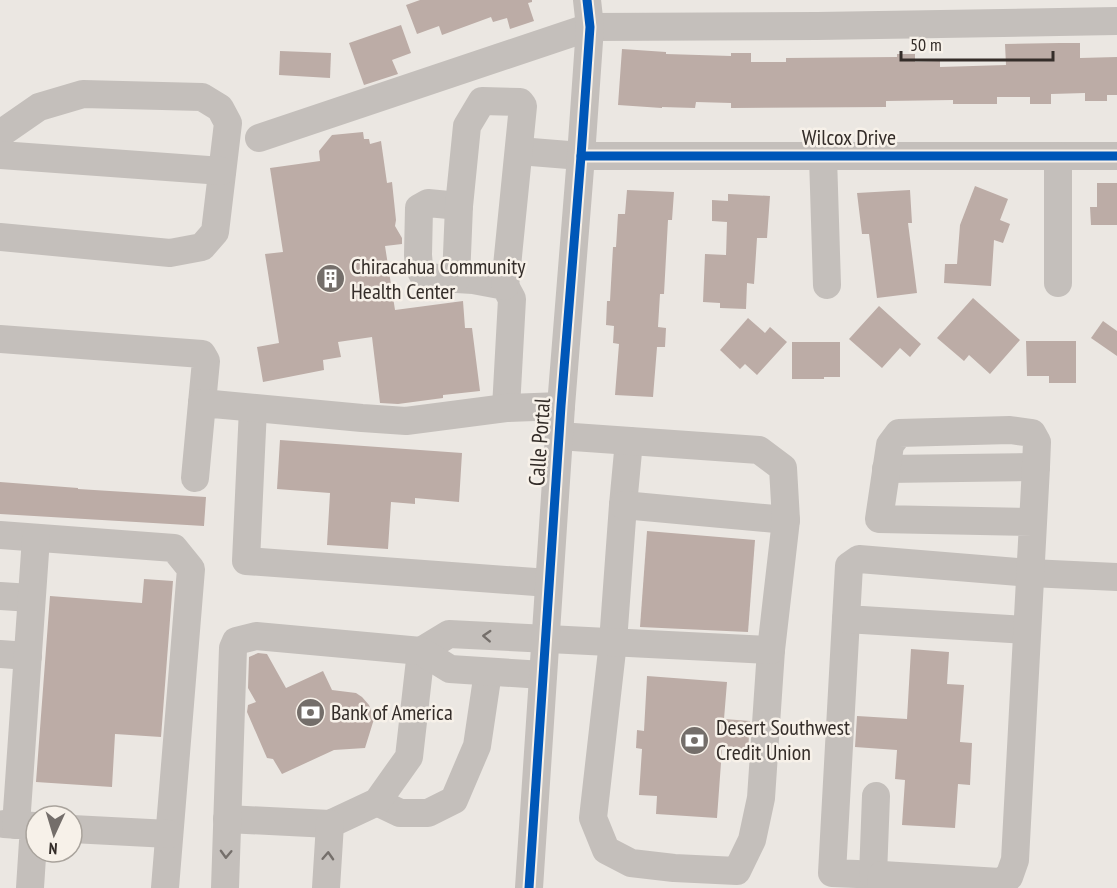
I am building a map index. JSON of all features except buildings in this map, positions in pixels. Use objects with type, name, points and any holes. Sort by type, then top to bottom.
[{"type":"street","points":[[259,138],[589,13],[817,26],[1117,21]]},
{"type":"street","name":"Calle Portal","points":[[529,888],[561,406],[581,156],[589,13]]},
{"type":"street","points":[[0,134],[39,107],[82,94],[202,97],[220,108],[228,123],[215,232],[202,247],[170,253],[0,237]]},
{"type":"street","points":[[456,279],[466,126],[482,101],[520,102],[523,106],[505,286],[512,299],[506,408]]},
{"type":"street","name":"Wilcox Drive","points":[[519,151],[581,156],[1117,156]]},
{"type":"street","points":[[0,155],[222,171]]},
{"type":"street","points":[[1058,156],[1058,283]]},
{"type":"street","points":[[823,157],[827,285]]},
{"type":"street","points":[[459,206],[428,203],[419,208],[417,255],[424,277],[473,280],[505,286]]},
{"type":"street","points":[[0,339],[202,354],[206,361],[195,478]]},
{"type":"street","points":[[202,403],[406,421],[506,408],[561,406]]},
{"type":"street","points":[[253,408],[246,561],[549,583]]},
{"type":"street","points":[[1033,522],[879,519],[890,445],[899,433],[1010,430],[1032,433],[1037,442],[1036,467],[1033,522],[1030,573],[1015,860],[1009,877],[1000,882],[879,880],[832,873],[849,566],[859,559],[1030,573],[1117,576]]},
{"type":"street","points":[[559,436],[759,450],[783,468],[786,520],[771,650],[761,798],[752,840],[736,880],[631,862],[606,850],[593,818],[613,642],[622,505],[629,441]]},
{"type":"street","points":[[886,469],[1036,467]]},
{"type":"street","points":[[622,505],[786,520]]},
{"type":"street","points":[[0,535],[174,548],[191,569],[165,888]]},
{"type":"street","points":[[30,888],[21,826],[28,656],[36,538]]},
{"type":"street","points":[[0,596],[32,598]]},
{"type":"street","points":[[846,619],[1027,630]]},
{"type":"street","points":[[421,651],[449,634],[771,650]]},
{"type":"street","points":[[225,888],[233,648],[237,641],[256,636],[421,651],[450,669],[543,675]]},
{"type":"street","points":[[227,819],[330,824],[377,802],[409,757],[421,651]]},
{"type":"street","points":[[0,654],[28,656]]},
{"type":"street","points":[[377,802],[400,813],[428,813],[454,800],[477,746],[488,672]]},
{"type":"street","points":[[876,796],[879,880]]},
{"type":"street","points":[[326,888],[330,824]]},
{"type":"street","points":[[84,830],[169,834]]},
{"type":"cycle path","points":[[529,888],[561,406],[590,27],[587,0]]},
{"type":"cycle path","points":[[581,156],[1117,156]]},
{"type":"place","name":"Chiracahua Community Health Center","points":[[330,279]]},
{"type":"place","name":"Bank of America","points":[[310,712]]},
{"type":"place","name":"Desert Southwest Credit Union","points":[[695,740]]}]
